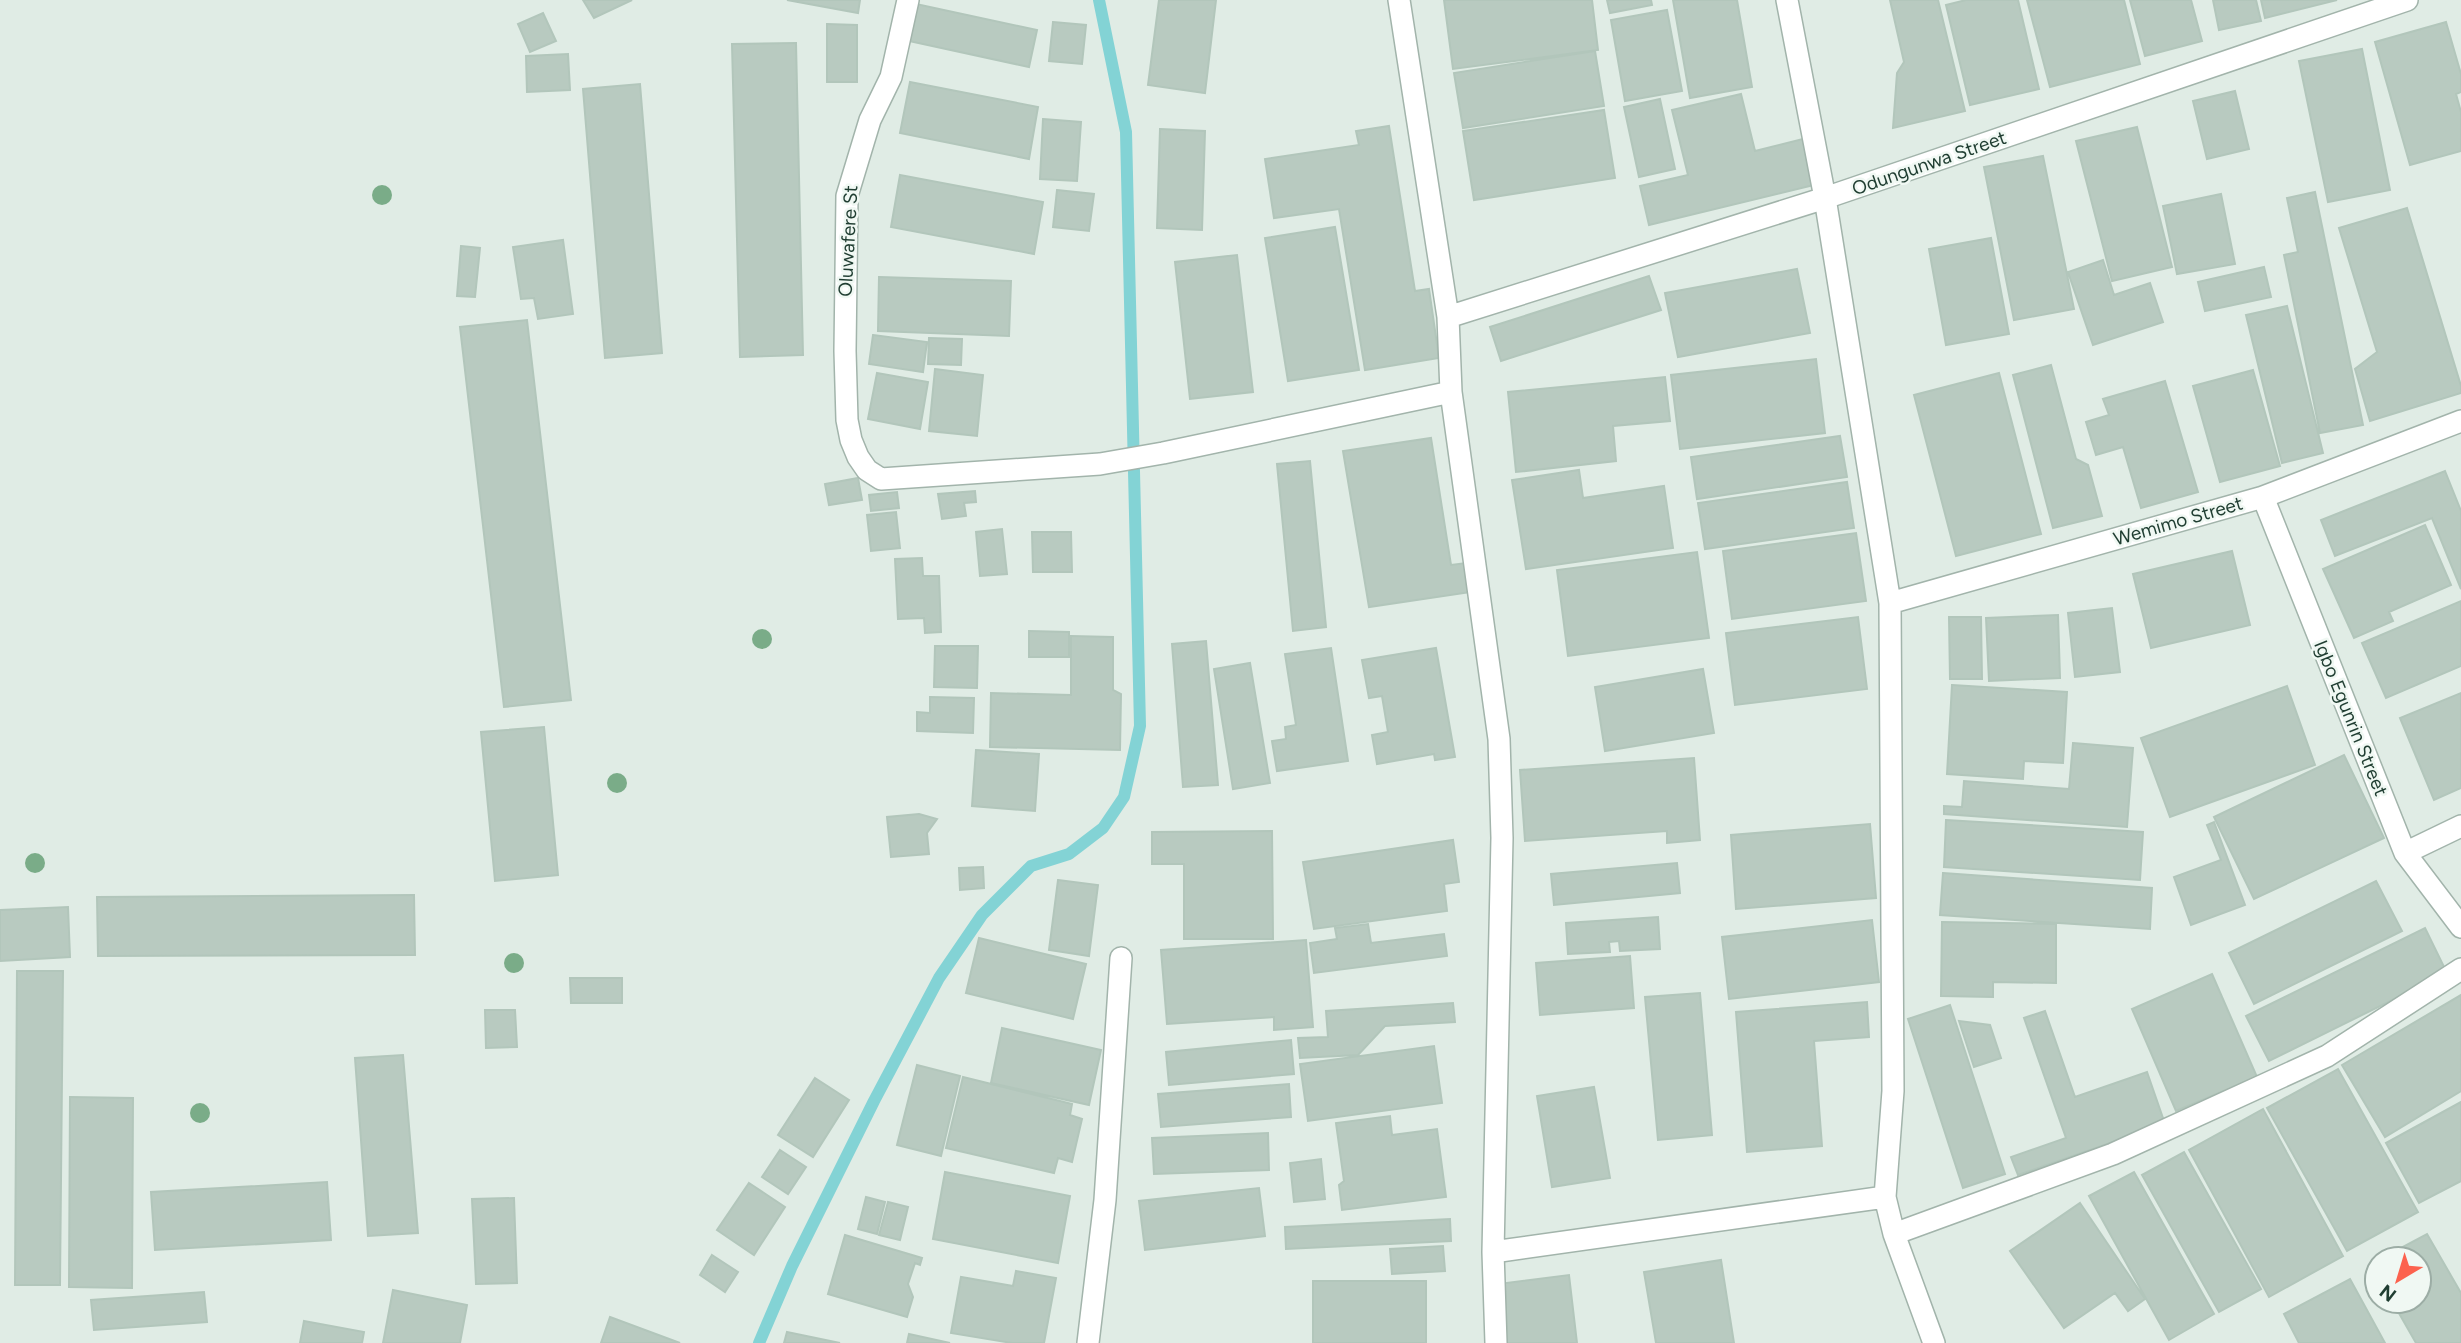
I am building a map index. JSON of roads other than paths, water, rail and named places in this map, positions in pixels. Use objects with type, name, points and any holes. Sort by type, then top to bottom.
[{"type":"street","name":"Oluwafere St","points":[[908,0],[891,77],[870,120],[847,196],[845,351],[848,420],[851,440],[867,470],[881,479],[1100,464],[1451,392]]},
{"type":"street","points":[[1399,0],[1448,317],[1451,392],[1499,739],[1502,838],[1493,1252],[1496,1343]]},
{"type":"street","points":[[1787,0],[1825,198],[1889,603],[1893,1091],[1885,1197],[1894,1234],[1934,1343]]},
{"type":"street","name":"Odungunwa Street","points":[[1448,317],[1825,198],[2407,0]]},
{"type":"street","name":"Wemimo Street","points":[[1889,603],[2263,497],[2461,421]]},
{"type":"street","name":"Igbo Egunrin Street","points":[[2263,497],[2404,853],[2461,927]]},
{"type":"street","points":[[2404,853],[2461,826]]},
{"type":"street","points":[[1088,1343],[1105,1200],[1121,958]]},
{"type":"street","points":[[1894,1234],[2113,1154],[2315,1061],[2461,969]]},
{"type":"street","points":[[1493,1252],[1885,1197]]},
{"type":"waterway","points":[[759,1343],[792,1266],[939,978],[982,915],[1031,866],[1069,854],[1103,828],[1124,797],[1140,726],[1126,132],[1099,0]]}]
